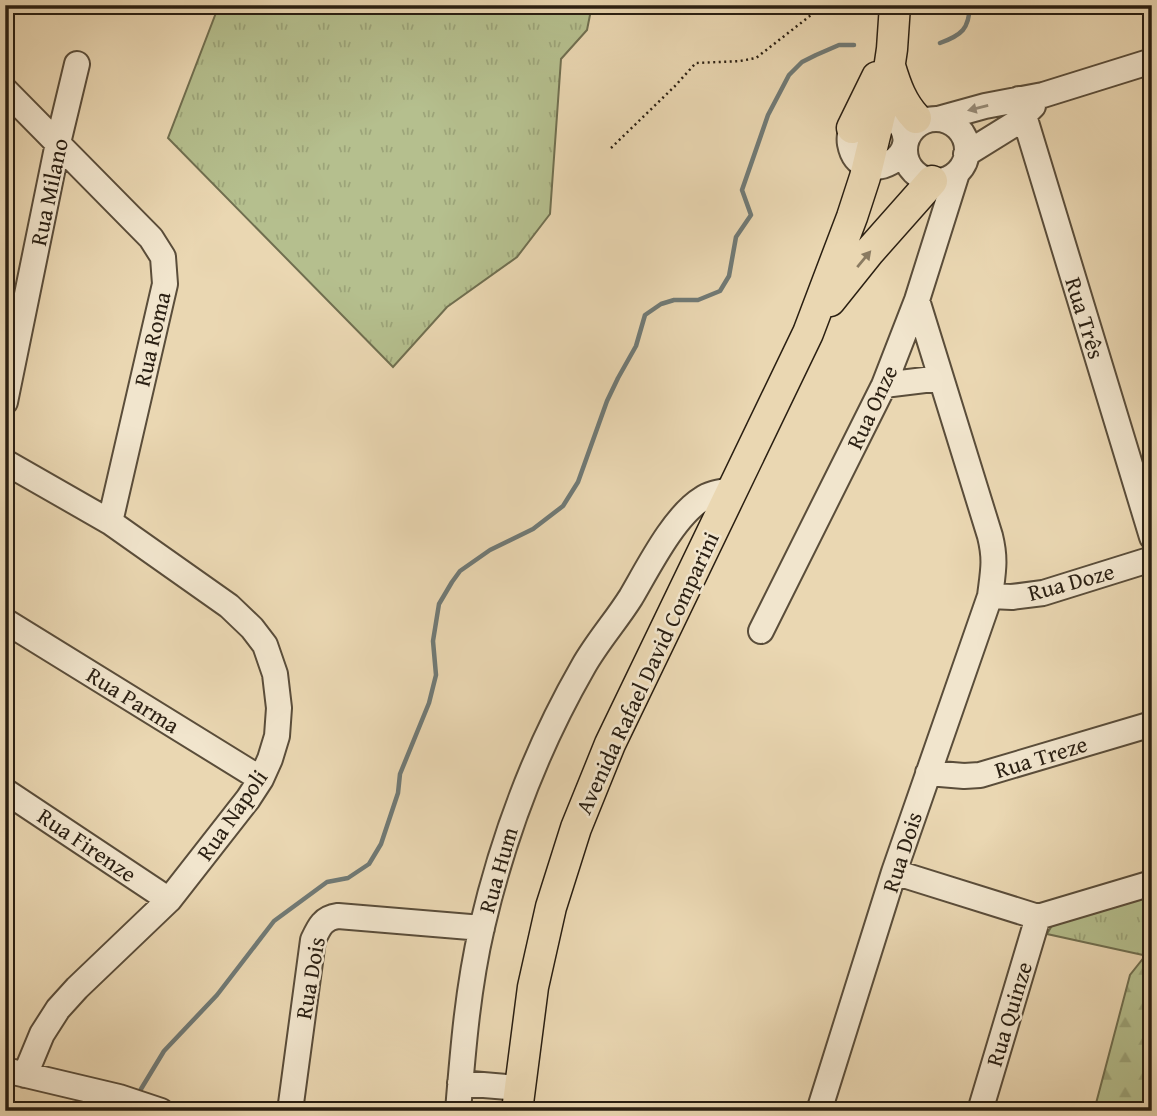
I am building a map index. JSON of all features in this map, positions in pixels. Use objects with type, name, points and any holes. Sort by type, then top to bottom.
[{"type":"main road","points":[[808,333],[852,217],[902,132],[907,109],[900,96],[891,57],[895,5]]},
{"type":"main road","points":[[852,217],[851,134],[891,57]]},
{"type":"main road","points":[[808,333],[844,282],[943,170]]},
{"type":"main road","name":"Avenida Rafael David Comparini","points":[[518,1099],[533,987],[551,907],[576,828],[610,744],[808,333]]},
{"type":"street","points":[[943,170],[965,142],[960,131],[950,122],[902,132],[872,112],[864,115],[851,134],[853,153],[862,162],[902,132],[985,106],[1029,103],[1152,61]]},
{"type":"street","name":"Rua Milano","points":[[5,402],[58,143],[77,64]]},
{"type":"street","name":"Rua Roma","points":[[5,90],[151,238],[163,257],[165,284],[110,522]]},
{"type":"street","points":[[902,132],[906,160],[943,170],[1006,130],[1029,103]]},
{"type":"street","name":"Rua Três","points":[[1029,103],[1152,537]]},
{"type":"street","name":"Rua Onze","points":[[761,631],[884,384],[917,300],[943,170]]},
{"type":"street","name":"Rua Dois","points":[[819,1111],[894,872],[990,596],[994,569],[994,553],[917,300]]},
{"type":"street","points":[[884,384],[941,378]]},
{"type":"street","name":"Rua Napoli","points":[[5,463],[110,522],[229,606],[265,645],[275,674],[279,708],[277,736],[270,759],[248,799],[169,900],[58,1009],[15,1072]]},
{"type":"street","name":"Rua Hum","points":[[458,1111],[466,1018],[482,928],[512,822],[527,781],[571,690],[596,646],[628,601],[672,529],[702,498],[732,490]]},
{"type":"street","name":"Rua Doze","points":[[990,596],[1012,597],[1043,593],[1152,559]]},
{"type":"street","name":"Rua Parma","points":[[5,621],[261,779]]},
{"type":"street","name":"Rua Treze","points":[[928,773],[980,775],[1152,724]]},
{"type":"street","name":"Rua Firenze","points":[[5,791],[169,900]]},
{"type":"street","points":[[894,872],[1038,917],[1152,883]]},
{"type":"street","name":"Rua Dois","points":[[289,1111],[313,940],[324,920],[338,916],[482,928]]},
{"type":"street","name":"Rua Quinze","points":[[980,1111],[1038,917]]},
{"type":"street","points":[[15,1072],[116,1104],[161,1111]]},
{"type":"street","points":[[460,1083],[518,1099]]},
{"type":"path","points":[[611,148],[694,65],[756,58],[824,5]]},
{"type":"green space","points":[[219,5],[592,5],[587,30],[561,59],[550,214],[517,257],[447,307],[393,367],[168,138]]},
{"type":"green space","points":[[1152,894],[1152,957],[1047,934],[1054,922]]},
{"type":"green space","points":[[1145,956],[1152,957],[1152,1111],[1094,1111],[1130,975]]},
{"type":"waterway","points":[[940,43],[963,30],[968,20],[970,5]]},
{"type":"waterway","points":[[141,1089],[164,1051],[217,995],[274,921],[327,882],[348,878],[369,864],[381,844],[398,793],[400,774],[429,703],[436,675],[433,641],[439,604],[452,582],[460,571],[490,550],[533,529],[563,506],[578,482],[607,401],[636,346],[645,315],[661,304],[674,300],[698,300],[720,291],[729,276],[736,237],[751,215],[742,190],[768,115],[789,75],[802,62],[816,55],[839,45],[854,45]]}]
